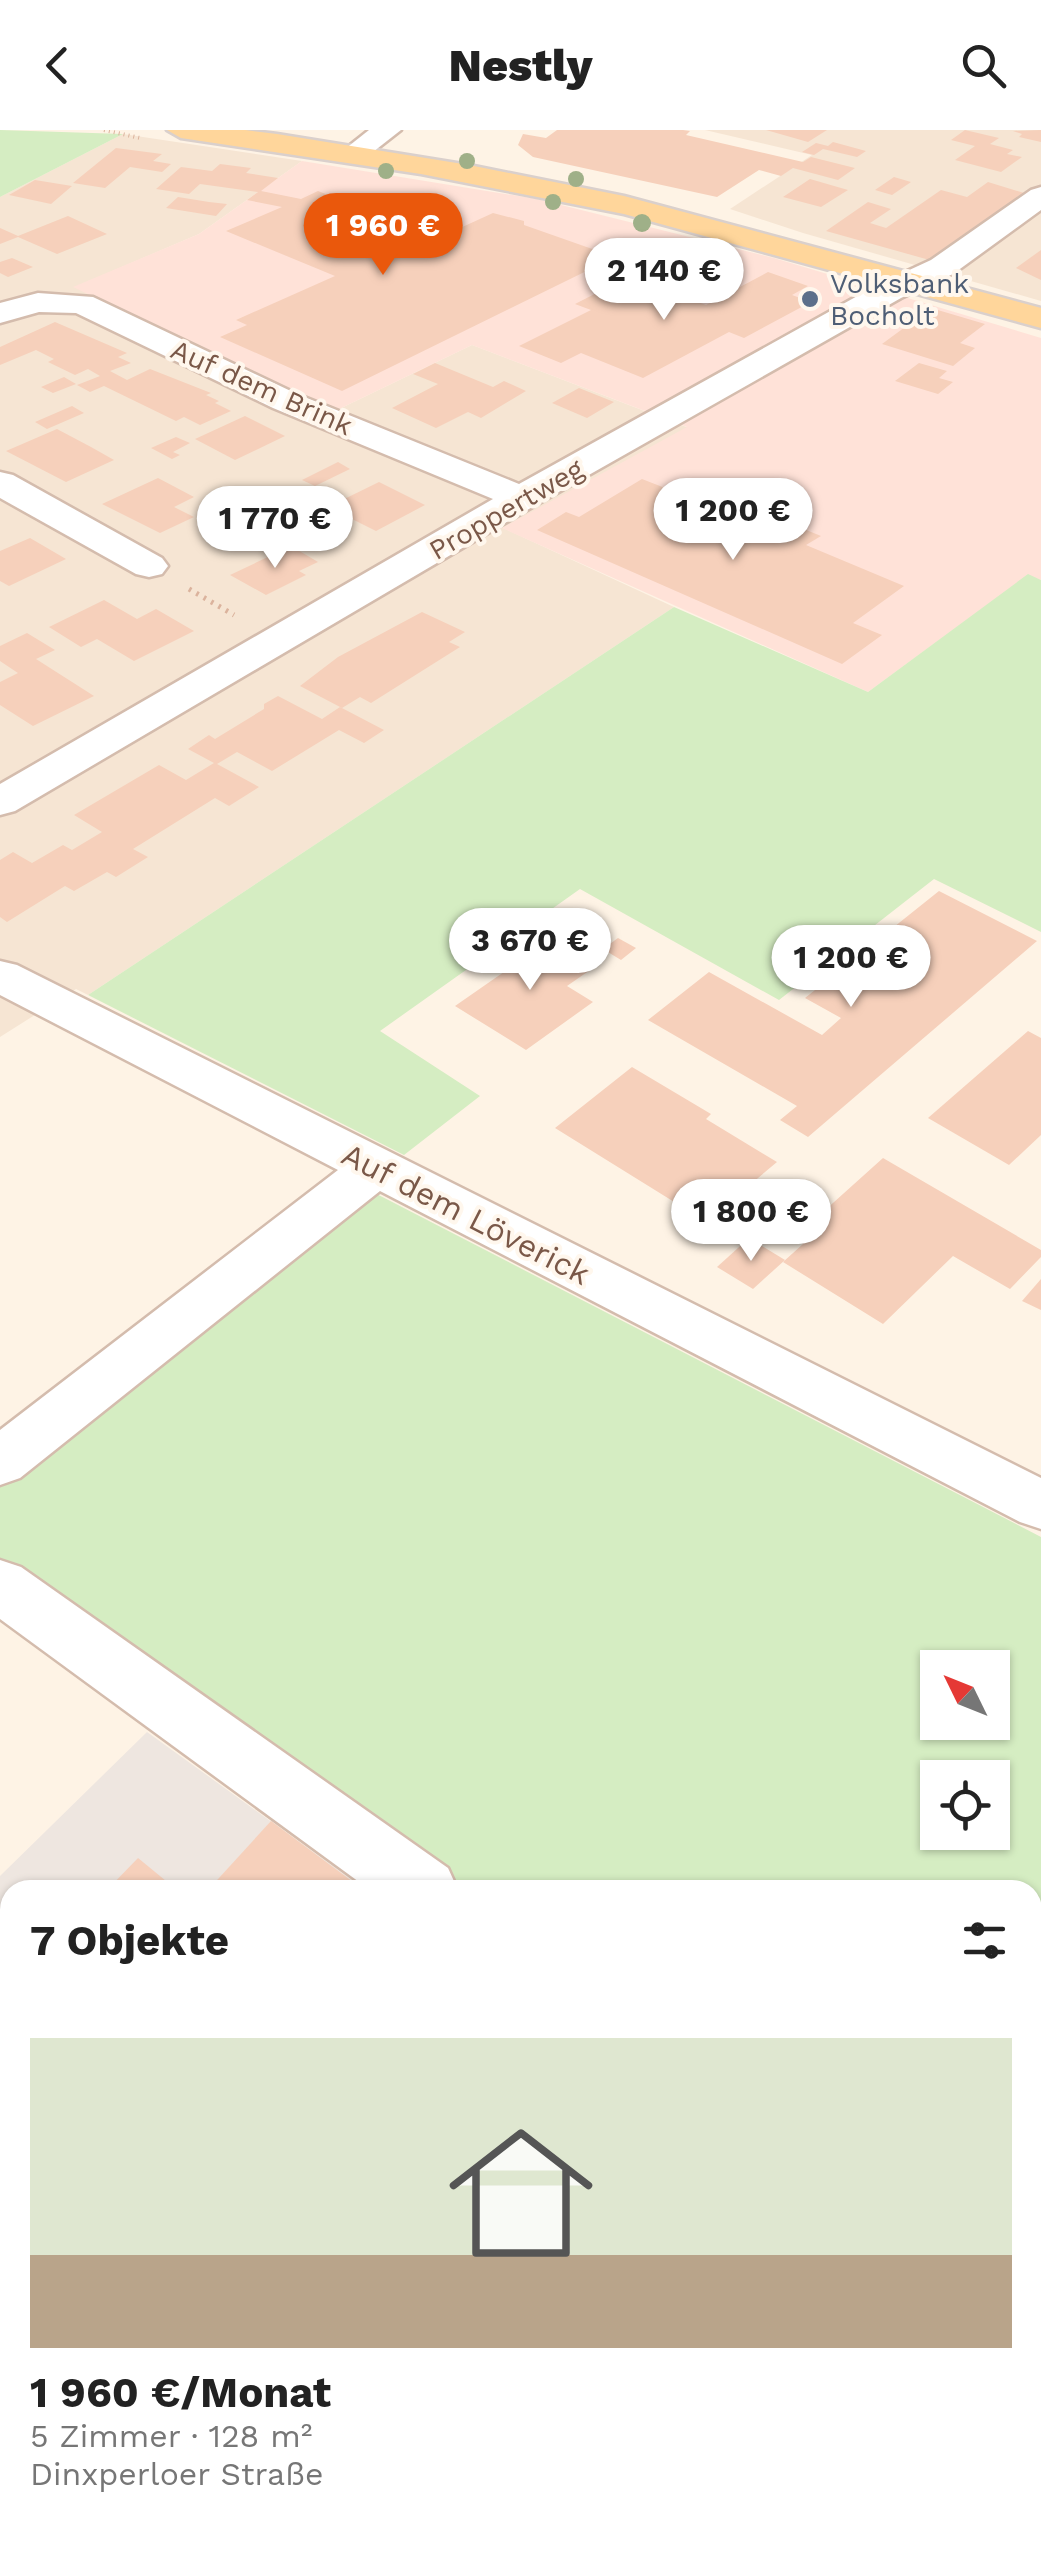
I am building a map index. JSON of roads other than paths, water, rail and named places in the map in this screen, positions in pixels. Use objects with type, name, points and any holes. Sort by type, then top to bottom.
[{"type":"main road","points":[[181,130],[354,153],[566,192],[694,222],[1041,318]]},
{"type":"street","points":[[354,153],[387,130]]},
{"type":"street","name":"Proppertweg","points":[[0,802],[521,498],[942,267],[1041,196]]},
{"type":"street","name":"Auf dem Brink","points":[[0,313],[38,302],[82,304],[285,401],[521,498]]},
{"type":"street","points":[[0,483],[149,566]]},
{"type":"street","name":"Auf dem Löverick","points":[[0,976],[1041,1505]]},
{"type":"street","points":[[0,1462],[375,1168]]},
{"type":"street","points":[[0,1585],[410,1880]]},
{"type":"place","name":"Volksbank Bocholt","points":[[810,299]]}]
